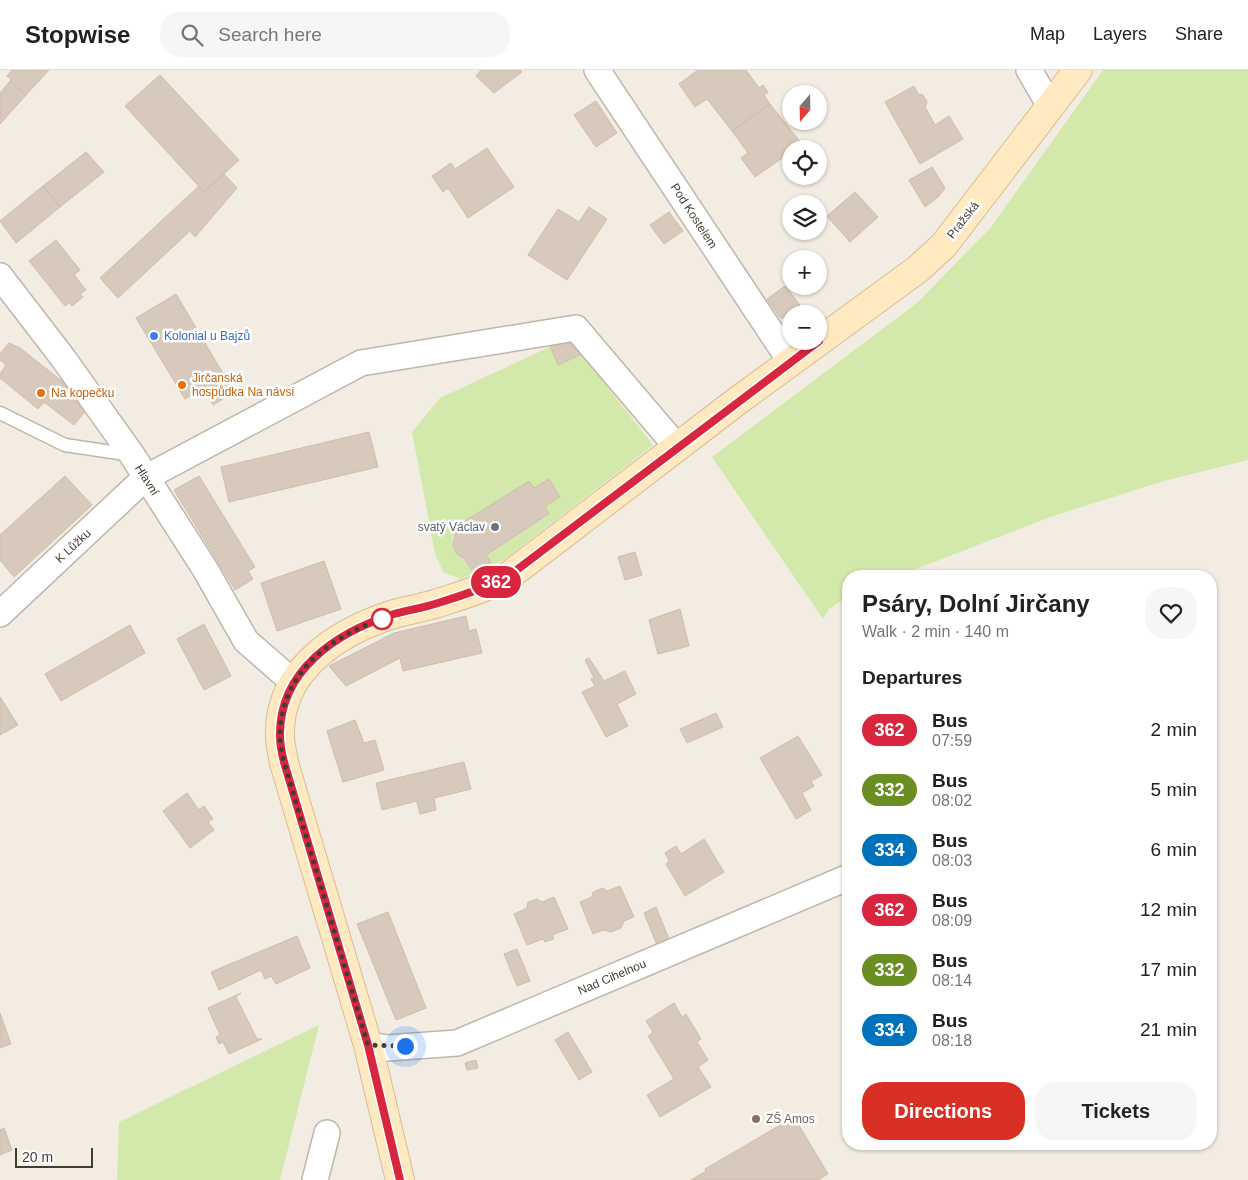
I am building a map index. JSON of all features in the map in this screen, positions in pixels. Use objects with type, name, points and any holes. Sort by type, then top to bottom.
[{"type":"main road","name":"Pražská","points":[[400,1180],[368,1045],[284,762],[280,736],[282,716],[293,682],[311,659],[346,634],[393,615],[478,590],[506,578],[676,447],[918,268],[944,245],[1078,70]]},
{"type":"street","name":"Pod Kostelem","points":[[597,70],[790,362]]},
{"type":"street","points":[[1029,70],[1050,106]]},
{"type":"street","name":"Hlavní","points":[[0,276],[63,358],[132,455],[205,569],[246,641],[293,682]]},
{"type":"street","name":"K Lůžku","points":[[0,614],[145,478],[361,363],[576,328],[676,447]]},
{"type":"street","name":"Nad Cihelnou","points":[[368,1045],[388,1048],[457,1043],[842,880]]},
{"type":"street","points":[[315,1180],[327,1133]]},
{"type":"lane","points":[[0,413],[66,445],[132,455]]},
{"type":"green space","points":[[1103,70],[1248,70],[1248,460],[1164,481],[1053,516],[914,570],[842,570],[842,601],[829,609],[823,619],[712,457],[917,303],[991,227]]},
{"type":"green space","points":[[569,338],[653,445],[504,560],[461,579],[443,572],[435,553],[412,432],[440,398]],"holes":[[[549,479],[560,496],[545,506],[549,515],[486,555],[491,562],[473,572],[458,555],[453,544],[453,538],[456,532],[464,525],[463,523],[529,481],[534,488]]]},
{"type":"green space","points":[[319,1025],[280,1180],[117,1180],[119,1122]]},
{"type":"building","points":[[12,70],[49,70],[26,95],[7,76]]},
{"type":"building","points":[[481,70],[520,70],[522,72],[494,93],[476,76]]},
{"type":"building","points":[[698,70],[746,70],[759,88],[763,85],[768,92],[764,95],[770,104],[732,131],[707,99],[695,107],[679,84]]},
{"type":"building","points":[[160,75],[239,160],[204,192],[125,106]]},
{"type":"building","points":[[10,81],[26,95],[0,124],[0,93]]},
{"type":"building","points":[[914,86],[918,94],[923,95],[927,102],[925,107],[935,125],[949,116],[963,139],[920,164],[885,102]]},
{"type":"building","points":[[596,101],[617,133],[596,147],[574,115]]},
{"type":"building","points":[[770,104],[782,119],[782,130],[791,130],[799,140],[782,140],[782,158],[755,177],[741,158],[748,153],[732,131]]},
{"type":"building","points":[[487,148],[514,187],[468,218],[448,188],[443,192],[432,176],[451,163],[455,169]]},
{"type":"building","points":[[86,152],[104,172],[60,207],[43,186]]},
{"type":"building","points":[[932,167],[945,188],[938,197],[925,207],[909,180]]},
{"type":"building","points":[[224,174],[237,188],[195,237],[190,231],[118,298],[100,278],[199,186],[204,192]]},
{"type":"building","points":[[43,186],[60,207],[16,243],[0,221]]},
{"type":"building","points":[[855,192],[878,217],[850,242],[827,216]]},
{"type":"building","points":[[589,207],[607,219],[567,280],[528,255],[558,209],[579,222]]},
{"type":"building","points":[[669,212],[683,231],[664,244],[650,225]]},
{"type":"building","points":[[56,240],[80,270],[74,275],[86,290],[80,294],[83,297],[72,306],[69,303],[65,306],[29,261]]},
{"type":"building","points":[[782,288],[782,295],[792,295],[800,305],[782,305],[781,319],[767,299]]},
{"type":"building","points":[[176,294],[234,392],[213,405],[204,388],[185,399],[136,318]]},
{"type":"building","points":[[569,338],[582,354],[558,365],[550,346]]},
{"type":"building","points":[[9,343],[20,348],[91,404],[74,425],[44,402],[38,409],[0,378],[0,374],[6,365],[0,360],[0,354]]},
{"type":"building","points":[[369,432],[378,467],[229,502],[221,467]]},
{"type":"building","points":[[65,476],[92,505],[14,577],[0,560],[0,535]]},
{"type":"building","points":[[199,476],[255,567],[248,571],[253,579],[235,590],[174,490]]},
{"type":"building","name":"svatý Václav","points":[[549,479],[560,497],[545,506],[549,514],[486,555],[491,562],[473,572],[465,560],[456,553],[453,545],[455,534],[464,525],[462,523],[529,481],[534,488]]},
{"type":"building","points":[[635,552],[642,575],[625,580],[618,557]]},
{"type":"building","points":[[324,561],[341,609],[277,631],[261,583]]},
{"type":"building","points":[[680,609],[689,646],[658,654],[649,620]]},
{"type":"building","points":[[466,616],[469,631],[476,629],[482,653],[403,671],[400,658],[346,686],[329,666],[394,633]]},
{"type":"building","points":[[204,624],[231,676],[204,690],[177,639]]},
{"type":"building","points":[[130,625],[145,653],[61,701],[45,674]]},
{"type":"building","points":[[589,658],[604,681],[625,671],[636,694],[617,704],[628,726],[606,737],[582,692],[595,686],[591,679],[594,678],[585,660]]},
{"type":"building","points":[[0,697],[18,725],[0,735]]},
{"type":"building","points":[[716,713],[723,727],[687,743],[680,729]]},
{"type":"building","points":[[355,720],[364,743],[375,740],[384,770],[343,782],[327,731]]},
{"type":"building","points":[[798,736],[822,775],[811,781],[814,786],[802,793],[811,810],[796,819],[760,758]]},
{"type":"building","points":[[464,762],[471,789],[434,798],[436,810],[420,814],[417,801],[382,810],[376,783]]},
{"type":"building","points":[[187,793],[199,810],[204,806],[213,819],[208,822],[214,830],[190,848],[163,811]]},
{"type":"building","points":[[704,839],[724,872],[685,896],[666,864],[669,861],[665,853],[676,846],[681,854]]},
{"type":"building","points":[[620,886],[634,917],[624,921],[621,928],[611,932],[603,930],[593,934],[580,902],[592,897],[593,892],[603,888],[607,891]]},
{"type":"building","points":[[554,897],[568,929],[552,935],[554,939],[545,942],[543,939],[527,945],[514,914],[527,908],[528,902],[537,899],[542,902]]},
{"type":"building","points":[[656,907],[669,939],[657,945],[644,913]]},
{"type":"building","points":[[388,912],[426,1008],[396,1020],[357,924]]},
{"type":"building","points":[[297,936],[310,968],[276,984],[271,976],[265,979],[261,970],[219,990],[211,972]]},
{"type":"building","points":[[517,949],[530,981],[517,986],[504,954]]},
{"type":"building","points":[[241,993],[236,997],[257,1039],[262,1039],[229,1054],[223,1042],[219,1044],[216,1037],[220,1035],[208,1008]]},
{"type":"building","points":[[674,1003],[682,1017],[686,1014],[701,1039],[697,1042],[708,1060],[698,1067],[711,1087],[660,1117],[647,1095],[674,1079],[648,1036],[653,1032],[646,1021]]},
{"type":"building","points":[[0,1013],[11,1044],[0,1048]]},
{"type":"building","points":[[568,1032],[592,1072],[579,1080],[555,1040]]},
{"type":"building","points":[[476,1060],[478,1068],[467,1070],[465,1063]]},
{"type":"building","points":[[794,1117],[828,1174],[818,1180],[691,1180],[706,1171],[705,1169]]},
{"type":"building","points":[[4,1128],[12,1150],[0,1155],[0,1130]]},
{"type":"bus line","name":"362","points":[[400,1180],[368,1045],[284,762],[280,736],[282,716],[286,698],[293,682],[311,659],[346,634],[393,615],[436,604],[506,578],[807,350]]},
{"type":"place","name":"Kolonial u Bajzů","points":[[154,336]]},
{"type":"place","name":"Jirčanská hospůdka Na návsi","points":[[182,385]]},
{"type":"place","name":"Na kopečku","points":[[41,393]]},
{"type":"place","name":"svatý Václav","points":[[495,527]]},
{"type":"place","name":"ZŠ Amos","points":[[756,1119]]},
{"type":"route","points":[[382,619],[346,634],[327,646],[303,668],[293,682],[286,698],[280,736],[284,762],[304,833],[368,1045],[388,1048],[405,1046]]}]
